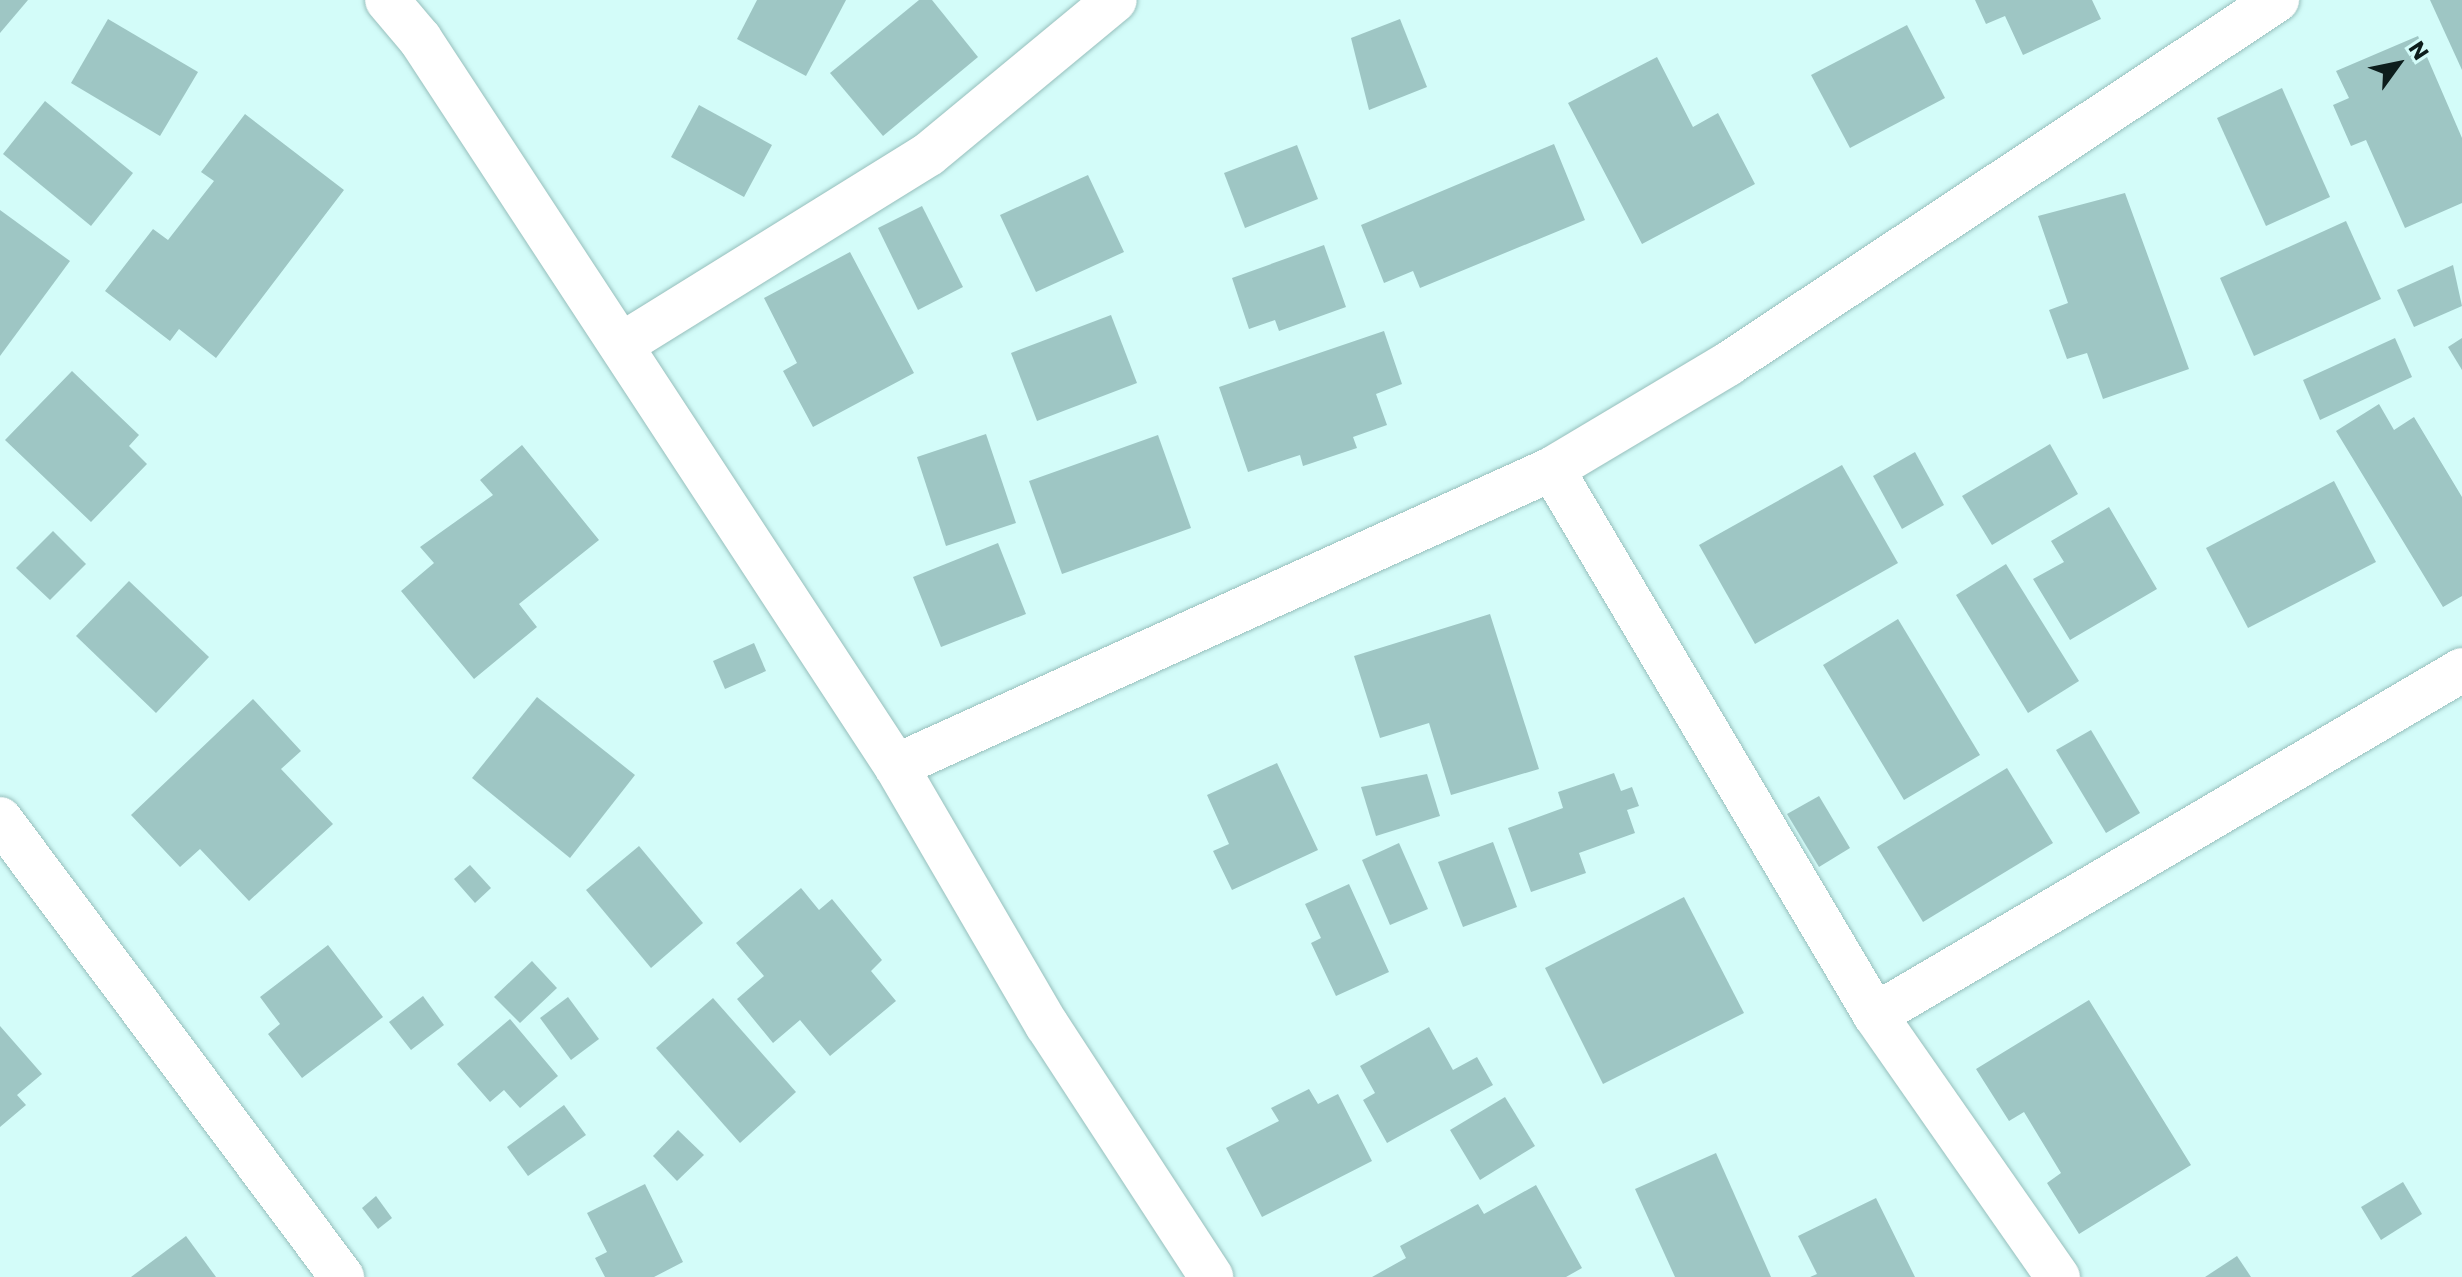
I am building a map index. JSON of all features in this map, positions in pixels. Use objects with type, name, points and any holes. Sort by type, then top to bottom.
[{"type":"street","points":[[387,0],[621,345],[896,766],[1047,1025],[1211,1277]]},
{"type":"street","points":[[621,345],[929,154],[1115,0]]},
{"type":"street","points":[[896,766],[1552,469],[1728,364],[2277,0]]},
{"type":"street","points":[[1552,469],[1875,1015],[2058,1277]]},
{"type":"street","points":[[1875,1015],[2462,670]]},
{"type":"street","points":[[0,819],[342,1277]]},
{"type":"building","points":[[0,0],[28,0],[0,33]]},
{"type":"building","points":[[757,0],[846,0],[806,76],[737,39]]},
{"type":"building","points":[[919,0],[932,0],[978,57],[883,136],[830,73]]},
{"type":"building","points":[[1975,0],[2092,0],[2101,19],[2023,55],[2005,16],[1986,24]]},
{"type":"building","points":[[2430,0],[2462,0],[2462,70]]},
{"type":"building","points":[[108,19],[198,72],[160,136],[71,83]]},
{"type":"building","points":[[1400,19],[1427,87],[1369,110],[1351,38]]},
{"type":"building","points":[[1907,25],[1945,98],[1850,148],[1811,75]]},
{"type":"building","points":[[2418,36],[2462,138],[2462,203],[2405,228],[2366,140],[2351,146],[2333,105],[2349,98],[2336,71]]},
{"type":"building","points":[[1657,57],[1693,127],[1718,113],[1755,184],[1642,244],[1568,103]]},
{"type":"building","points":[[2282,88],[2330,197],[2266,226],[2217,118]]},
{"type":"building","points":[[45,101],[133,173],[91,226],[3,154]]},
{"type":"building","points":[[699,105],[772,145],[744,197],[671,157]]},
{"type":"building","points":[[245,114],[344,190],[216,358],[179,329],[170,341],[105,291],[153,229],[168,240],[214,181],[201,172]]},
{"type":"building","points":[[1554,144],[1585,220],[1420,288],[1413,271],[1384,283],[1361,225]]},
{"type":"building","points":[[1297,145],[1318,199],[1245,228],[1224,173]]},
{"type":"building","points":[[1088,175],[1124,252],[1036,292],[1000,215]]},
{"type":"building","points":[[2125,193],[2189,369],[2103,399],[2087,353],[2067,359],[2049,310],[2068,303],[2038,216]]},
{"type":"building","points":[[922,206],[963,287],[918,310],[878,228]]},
{"type":"building","points":[[0,210],[70,261],[0,356]]},
{"type":"building","points":[[2346,221],[2381,299],[2254,356],[2220,278]]},
{"type":"building","points":[[1324,245],[1346,307],[1279,331],[1275,320],[1249,329],[1232,278]]},
{"type":"building","points":[[850,252],[914,373],[813,427],[783,371],[797,363],[764,298]]},
{"type":"building","points":[[2453,265],[2462,306],[2414,327],[2397,290]]},
{"type":"building","points":[[1111,315],[1137,383],[1037,421],[1011,353]]},
{"type":"building","points":[[1384,331],[1402,384],[1376,394],[1387,425],[1353,437],[1357,448],[1303,466],[1300,455],[1248,472],[1219,387]]},
{"type":"building","points":[[2395,338],[2412,377],[2320,420],[2303,380]]},
{"type":"building","points":[[2462,338],[2462,370],[2448,347]]},
{"type":"building","points":[[72,371],[139,435],[129,446],[147,464],[91,522],[5,440]]},
{"type":"building","points":[[2379,404],[2394,430],[2414,417],[2462,497],[2462,596],[2443,607],[2336,431]]},
{"type":"building","points":[[986,434],[1016,523],[946,546],[917,457]]},
{"type":"building","points":[[1158,435],[1191,528],[1062,574],[1029,481]]},
{"type":"building","points":[[2050,444],[2078,494],[1992,545],[1962,496]]},
{"type":"building","points":[[522,445],[599,540],[519,604],[537,627],[474,679],[401,591],[434,563],[420,547],[493,495],[480,480]]},
{"type":"building","points":[[1915,452],[1944,505],[1902,529],[1873,476]]},
{"type":"building","points":[[1842,465],[1898,563],[1755,644],[1699,545]]},
{"type":"building","points":[[2334,481],[2376,562],[2248,628],[2206,548]]},
{"type":"building","points":[[2109,507],[2157,589],[2070,640],[2033,579],[2064,562],[2051,541]]},
{"type":"building","points":[[53,531],[86,564],[50,600],[16,568]]},
{"type":"building","points":[[998,543],[1026,614],[941,647],[913,577]]},
{"type":"building","points":[[2006,564],[2079,681],[2028,713],[1956,595]]},
{"type":"building","points":[[129,581],[209,657],[156,713],[76,636]]},
{"type":"building","points":[[1490,614],[1539,769],[1451,795],[1429,723],[1380,738],[1354,656]]},
{"type":"building","points":[[1898,619],[1980,755],[1904,800],[1823,665]]},
{"type":"building","points":[[754,643],[766,671],[725,689],[713,661]]},
{"type":"building","points":[[537,697],[635,775],[570,858],[472,778]]},
{"type":"building","points":[[253,699],[301,751],[281,769],[333,824],[249,901],[200,849],[180,867],[131,815]]},
{"type":"building","points":[[2091,730],[2140,813],[2106,833],[2056,750]]},
{"type":"building","points":[[1277,763],[1318,850],[1232,890],[1213,851],[1229,844],[1207,795]]},
{"type":"building","points":[[2007,768],[2053,843],[1923,922],[1877,847]]},
{"type":"building","points":[[1614,773],[1621,791],[1632,787],[1639,806],[1627,810],[1635,833],[1579,853],[1586,873],[1531,892],[1508,828],[1563,808],[1558,792]]},
{"type":"building","points":[[1427,774],[1440,816],[1376,836],[1361,787]]},
{"type":"building","points":[[1819,796],[1850,848],[1819,867],[1787,814]]},
{"type":"building","points":[[1493,842],[1517,907],[1463,927],[1438,862]]},
{"type":"building","points":[[1399,843],[1428,909],[1390,925],[1362,860]]},
{"type":"building","points":[[639,846],[703,923],[651,968],[586,890]]},
{"type":"building","points":[[470,865],[491,888],[475,903],[454,879]]},
{"type":"building","points":[[1349,884],[1389,972],[1336,996],[1311,943],[1321,938],[1305,904]]},
{"type":"building","points":[[801,888],[819,910],[832,899],[882,960],[871,971],[896,1001],[830,1056],[800,1020],[773,1043],[737,999],[764,976],[736,943]]},
{"type":"building","points":[[1684,897],[1744,1013],[1603,1084],[1545,968]]},
{"type":"building","points":[[328,945],[383,1017],[302,1078],[268,1034],[280,1024],[260,997]]},
{"type":"building","points":[[532,961],[557,988],[520,1023],[494,997]]},
{"type":"building","points":[[423,996],[444,1025],[411,1050],[389,1022]]},
{"type":"building","points":[[568,997],[599,1039],[571,1060],[540,1018]]},
{"type":"building","points":[[713,998],[796,1092],[740,1143],[656,1048]]},
{"type":"building","points":[[2089,1000],[2191,1165],[2079,1234],[2047,1183],[2061,1173],[2024,1112],[2009,1121],[1976,1069]]},
{"type":"building","points":[[510,1019],[558,1076],[520,1108],[504,1090],[490,1102],[457,1064]]},
{"type":"building","points":[[0,1026],[42,1074],[17,1095],[26,1105],[0,1127]]},
{"type":"building","points":[[1429,1027],[1453,1070],[1477,1057],[1493,1085],[1387,1143],[1363,1100],[1375,1093],[1360,1066]]},
{"type":"building","points":[[1309,1089],[1318,1104],[1338,1094],[1372,1161],[1262,1217],[1226,1148],[1279,1121],[1271,1108]]},
{"type":"building","points":[[1505,1097],[1535,1146],[1480,1180],[1450,1130]]},
{"type":"building","points":[[564,1105],[586,1135],[528,1176],[507,1147]]},
{"type":"building","points":[[678,1130],[704,1155],[677,1181],[653,1156]]},
{"type":"building","points":[[1716,1153],[1771,1277],[1675,1277],[1635,1189]]},
{"type":"building","points":[[2403,1182],[2422,1214],[2381,1240],[2361,1207]]},
{"type":"building","points":[[645,1184],[683,1262],[654,1277],[605,1277],[595,1258],[607,1252],[587,1213]]},
{"type":"building","points":[[1536,1185],[1582,1268],[1566,1277],[1372,1277],[1406,1258],[1400,1246],[1478,1204],[1484,1214]]},
{"type":"building","points":[[376,1196],[392,1218],[378,1229],[362,1208]]},
{"type":"building","points":[[1876,1198],[1915,1277],[1810,1277],[1817,1274],[1798,1236]]},
{"type":"building","points":[[186,1236],[216,1277],[131,1277]]},
{"type":"building","points":[[2237,1256],[2251,1277],[2205,1277]]}]
